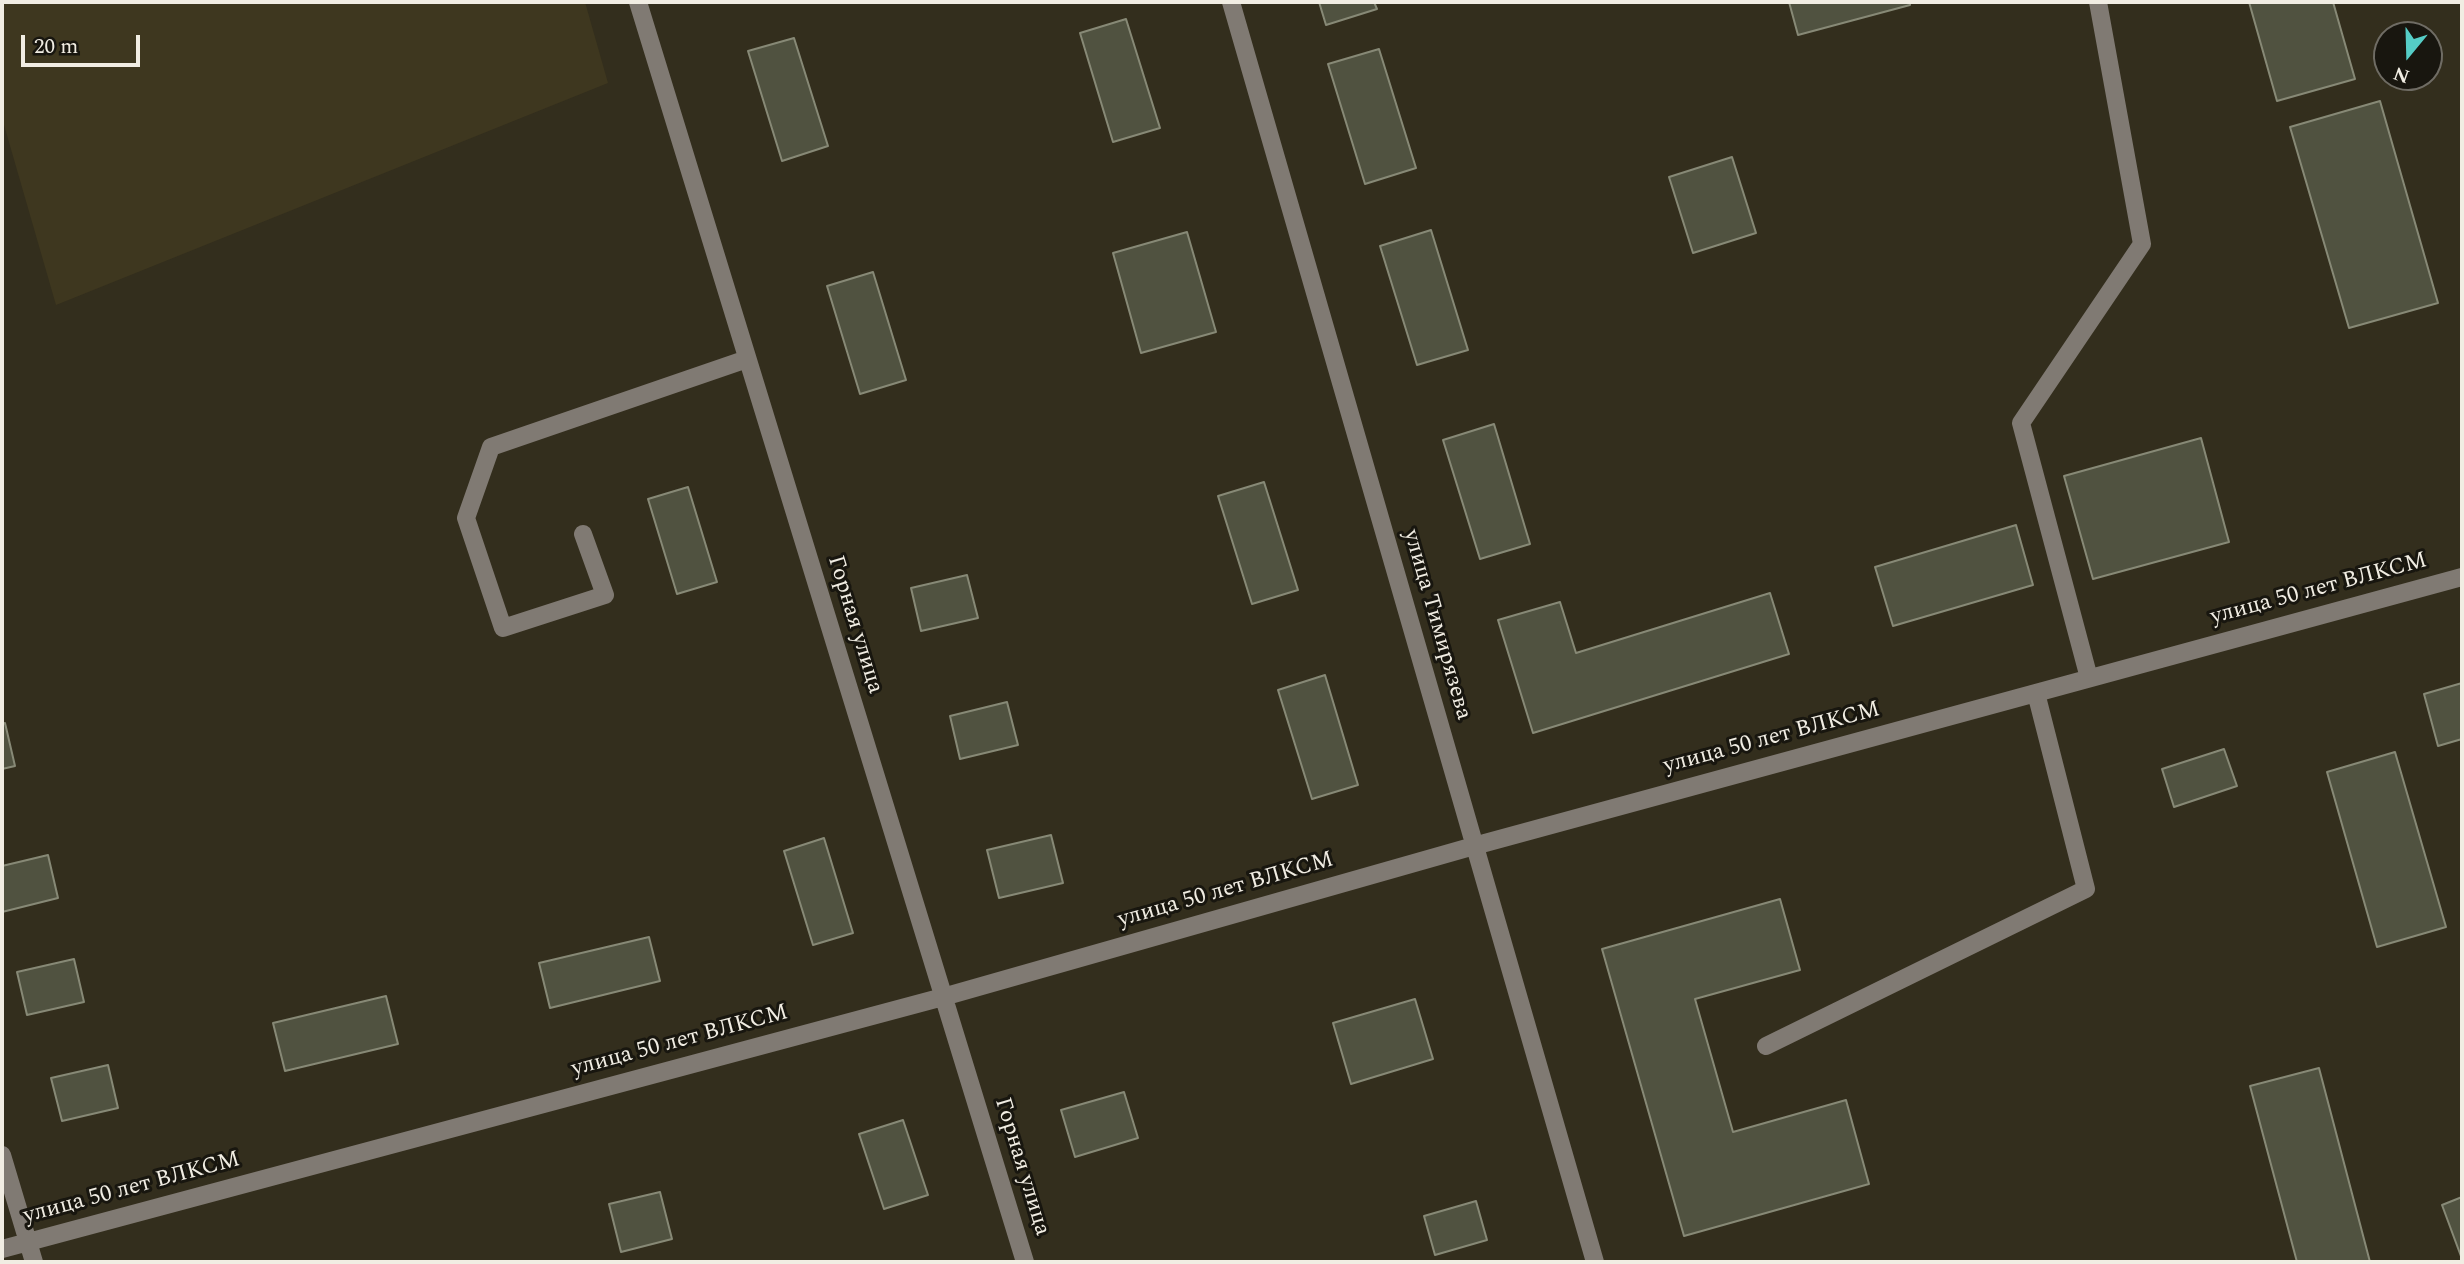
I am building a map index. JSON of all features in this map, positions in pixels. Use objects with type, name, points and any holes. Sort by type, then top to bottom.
[{"type":"street","name":"Горная улица","points":[[638,2],[1025,1262]]},
{"type":"street","name":"улица Тимирязева","points":[[1231,2],[1595,1262]]},
{"type":"street","points":[[2088,678],[2021,424],[2142,244],[2098,2]]},
{"type":"street","points":[[583,534],[605,595],[503,628],[466,518],[491,447],[747,359]]},
{"type":"street","name":"улица 50 лет ВЛКСМ","points":[[2,1249],[943,997],[1474,846],[2462,577]]},
{"type":"street","points":[[1766,1046],[2086,889],[2036,693]]},
{"type":"street","points":[[2,1154],[34,1262]]},
{"type":"shaded area","points":[[2,2],[585,2],[608,83],[56,305],[2,118]]},
{"type":"building","points":[[1319,2],[1374,2],[1377,9],[1326,25]]},
{"type":"building","points":[[1789,2],[1910,2],[1910,5],[1798,35]]},
{"type":"building","points":[[2249,2],[2333,2],[2355,79],[2277,101]]},
{"type":"building","points":[[1126,19],[1160,128],[1113,142],[1080,33]]},
{"type":"building","points":[[794,38],[828,146],[782,161],[748,51]]},
{"type":"building","points":[[1379,49],[1416,168],[1365,184],[1328,64]]},
{"type":"building","points":[[2380,101],[2438,303],[2349,328],[2290,127]]},
{"type":"building","points":[[1732,157],[1756,233],[1693,253],[1669,177]]},
{"type":"building","points":[[1431,230],[1468,350],[1417,365],[1380,246]]},
{"type":"building","points":[[1187,232],[1216,332],[1141,353],[1113,253]]},
{"type":"building","points":[[873,272],[906,380],[860,394],[827,286]]},
{"type":"building","points":[[1494,424],[1530,544],[1480,559],[1443,440]]},
{"type":"building","points":[[2201,438],[2229,542],[2093,579],[2064,476]]},
{"type":"building","points":[[1264,482],[1298,590],[1252,604],[1218,496]]},
{"type":"building","points":[[688,487],[717,582],[677,594],[648,499]]},
{"type":"building","points":[[2016,525],[2033,585],[1893,626],[1875,567]]},
{"type":"building","points":[[967,575],[978,618],[921,631],[911,588]]},
{"type":"building","points":[[1770,593],[1789,654],[1533,733],[1498,620],[1560,602],[1576,653]]},
{"type":"building","points":[[1325,675],[1358,785],[1312,799],[1278,690]]},
{"type":"building","points":[[2462,683],[2462,739],[2438,746],[2424,694]]},
{"type":"building","points":[[1007,702],[1018,745],[960,759],[950,716]]},
{"type":"building","points":[[5,723],[15,766],[2,769],[2,724]]},
{"type":"building","points":[[2224,749],[2237,786],[2174,807],[2162,769]]},
{"type":"building","points":[[2395,752],[2446,927],[2377,947],[2327,772]]},
{"type":"building","points":[[1051,835],[1063,883],[999,898],[987,850]]},
{"type":"building","points":[[824,838],[853,933],[813,945],[784,851]]},
{"type":"building","points":[[48,855],[58,898],[2,912],[2,866]]},
{"type":"building","points":[[1780,899],[1800,970],[1695,999],[1733,1132],[1846,1100],[1869,1184],[1684,1236],[1602,949]]},
{"type":"building","points":[[649,937],[660,981],[550,1008],[539,963]]},
{"type":"building","points":[[74,959],[84,1002],[27,1015],[17,972]]},
{"type":"building","points":[[386,996],[398,1044],[285,1071],[273,1023]]},
{"type":"building","points":[[1415,999],[1433,1059],[1351,1084],[1333,1023]]},
{"type":"building","points":[[108,1065],[118,1108],[62,1121],[51,1078]]},
{"type":"building","points":[[2319,1068],[2370,1262],[2297,1262],[2250,1086]]},
{"type":"building","points":[[1124,1092],[1138,1138],[1075,1157],[1061,1110]]},
{"type":"building","points":[[903,1120],[928,1195],[884,1209],[859,1134]]},
{"type":"building","points":[[660,1192],[672,1239],[621,1252],[609,1204]]},
{"type":"building","points":[[2462,1197],[2462,1259],[2442,1205]]},
{"type":"building","points":[[1476,1201],[1487,1240],[1435,1255],[1424,1216]]}]
